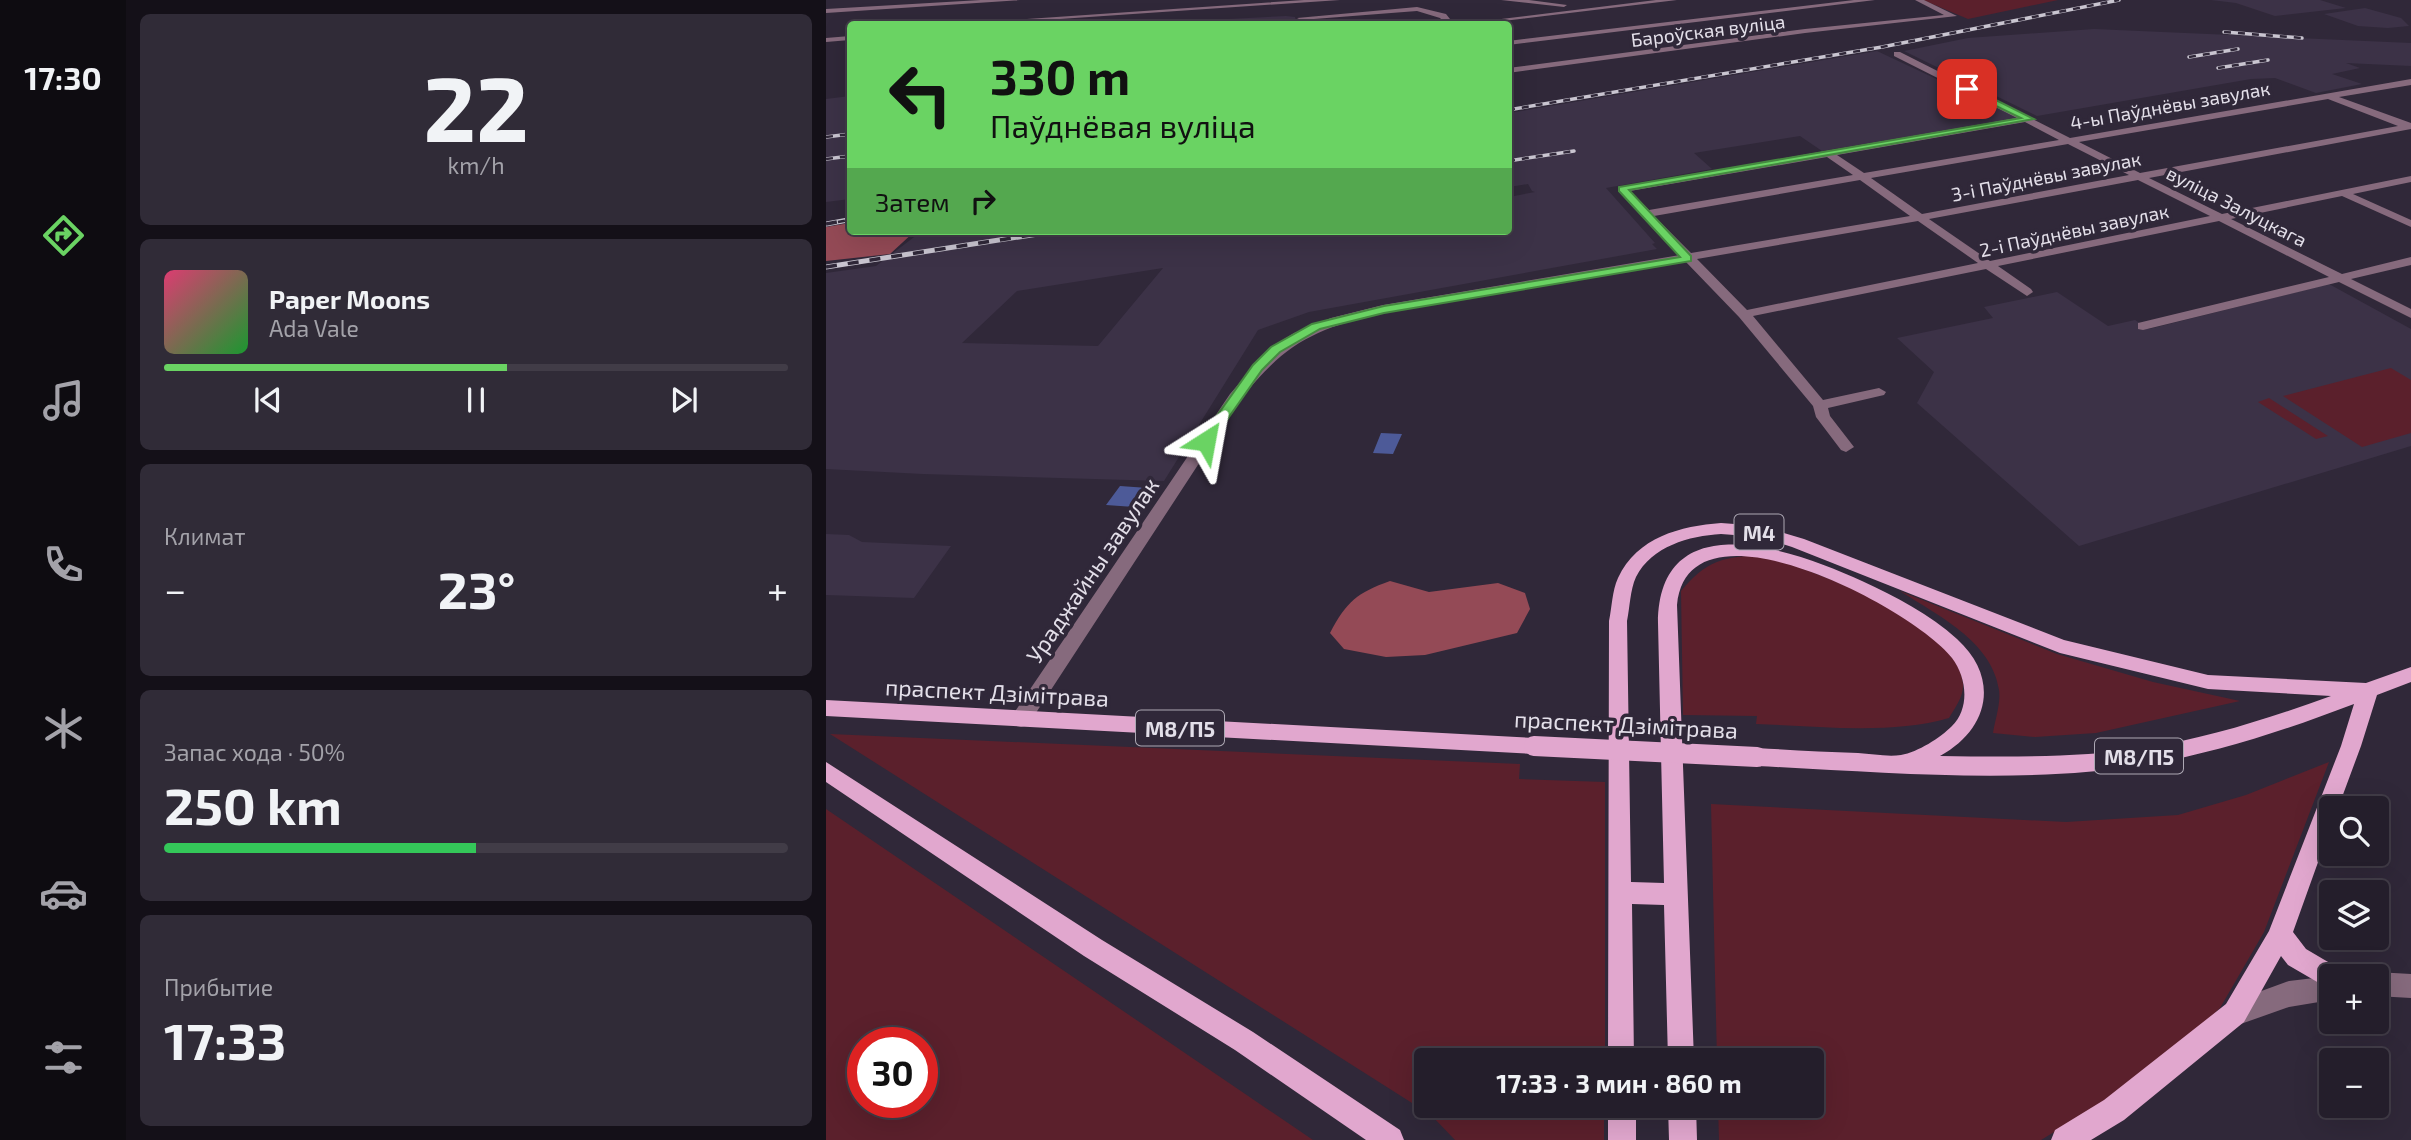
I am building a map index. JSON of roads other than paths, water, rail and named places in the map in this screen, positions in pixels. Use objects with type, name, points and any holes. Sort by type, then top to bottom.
[{"type":"main road","name":"М4","points":[[1621,1048],[1618,621],[1628,575],[1650,549],[1696,530],[1723,528],[1757,531],[1798,543],[2060,646],[2120,662],[2208,682],[2368,691]]},
{"type":"main road","name":"М4","points":[[1681,1048],[1668,598],[1674,579],[1684,567],[1698,558],[1737,548],[1775,552],[1803,561],[1895,604],[1954,647],[1973,679],[1973,705],[1967,722],[1941,746],[1902,764]]},
{"type":"main road","name":"праспект Дзімітрава","points":[[826,708],[1902,764],[2040,765],[2108,761],[2166,752],[2261,727],[2411,674]]},
{"type":"main road","points":[[2065,1140],[2114,1110],[2235,1013],[2280,935],[2286,912],[2351,746],[2368,691]]},
{"type":"main road","points":[[826,771],[1093,948],[1244,1041],[1390,1140]]},
{"type":"main road","points":[[1619,893],[1678,894]]},
{"type":"main road","points":[[2280,935],[2297,957],[2319,971]]},
{"type":"main road","points":[[1622,1118],[1622,1140]]},
{"type":"main road","points":[[1682,1118],[1683,1140]]},
{"type":"street","points":[[826,11],[1017,0]]},
{"type":"street","points":[[985,21],[1121,10],[1337,0]]},
{"type":"street","points":[[1417,9],[1431,0]]},
{"type":"street","points":[[1504,0],[1573,3],[1590,18]]},
{"type":"street","points":[[1491,21],[1674,0]]},
{"type":"street","points":[[1512,43],[1872,0]]},
{"type":"street","name":"Бароўская вуліца","points":[[1512,70],[1805,31],[1953,16],[1918,0]]},
{"type":"street","points":[[962,21],[978,1]]},
{"type":"street","points":[[1297,1],[1299,21],[1417,9],[1443,16],[1447,21]]},
{"type":"street","points":[[1757,6],[1780,18]]},
{"type":"street","points":[[1119,21],[1121,10]]},
{"type":"street","points":[[1599,24],[1619,39]]},
{"type":"street","points":[[1793,25],[1805,31]]},
{"type":"street","points":[[826,40],[847,38]]},
{"type":"street","points":[[1628,47],[1638,54]]},
{"type":"street","name":"вуліца Залуцкага","points":[[1897,54],[2411,314]]},
{"type":"street","name":"4-ы Паўднёвы завулак","points":[[1645,214],[2411,82]]},
{"type":"street","points":[[2327,96],[2410,127]]},
{"type":"street","points":[[1846,447],[1823,417],[1821,405],[1744,314],[1622,189],[2029,119]]},
{"type":"street","name":"3-і Паўднёвы завулак","points":[[1688,258],[2410,127]]},
{"type":"street","points":[[1828,153],[2027,292]]},
{"type":"street","name":"2-і Паўднёвы завулак","points":[[1744,314],[2411,178]]},
{"type":"street","points":[[2341,192],[2411,224]]},
{"type":"street","name":"Ураджайны завулак","points":[[1021,719],[1235,397],[1275,350],[1316,326],[1368,313],[1688,258]]},
{"type":"street","points":[[2143,326],[2411,261]]},
{"type":"street","points":[[1821,405],[1879,392]]},
{"type":"street","points":[[2389,985],[2411,986]]},
{"type":"street","points":[[2235,1013],[2289,994],[2319,990]]},
{"type":"railway","points":[[1512,109],[1882,47],[2119,0]]},
{"type":"railway","points":[[2224,32],[2302,38]]},
{"type":"railway","points":[[2189,57],[2238,49]]},
{"type":"railway","points":[[2218,68],[2268,60]]},
{"type":"railway","points":[[826,137],[847,134]]},
{"type":"railway","points":[[1512,160],[1574,151]]},
{"type":"railway","points":[[826,159],[847,156]]},
{"type":"railway","points":[[826,224],[847,220]]},
{"type":"railway","points":[[838,222],[847,220]]},
{"type":"railway","points":[[826,267],[1031,235]]}]
